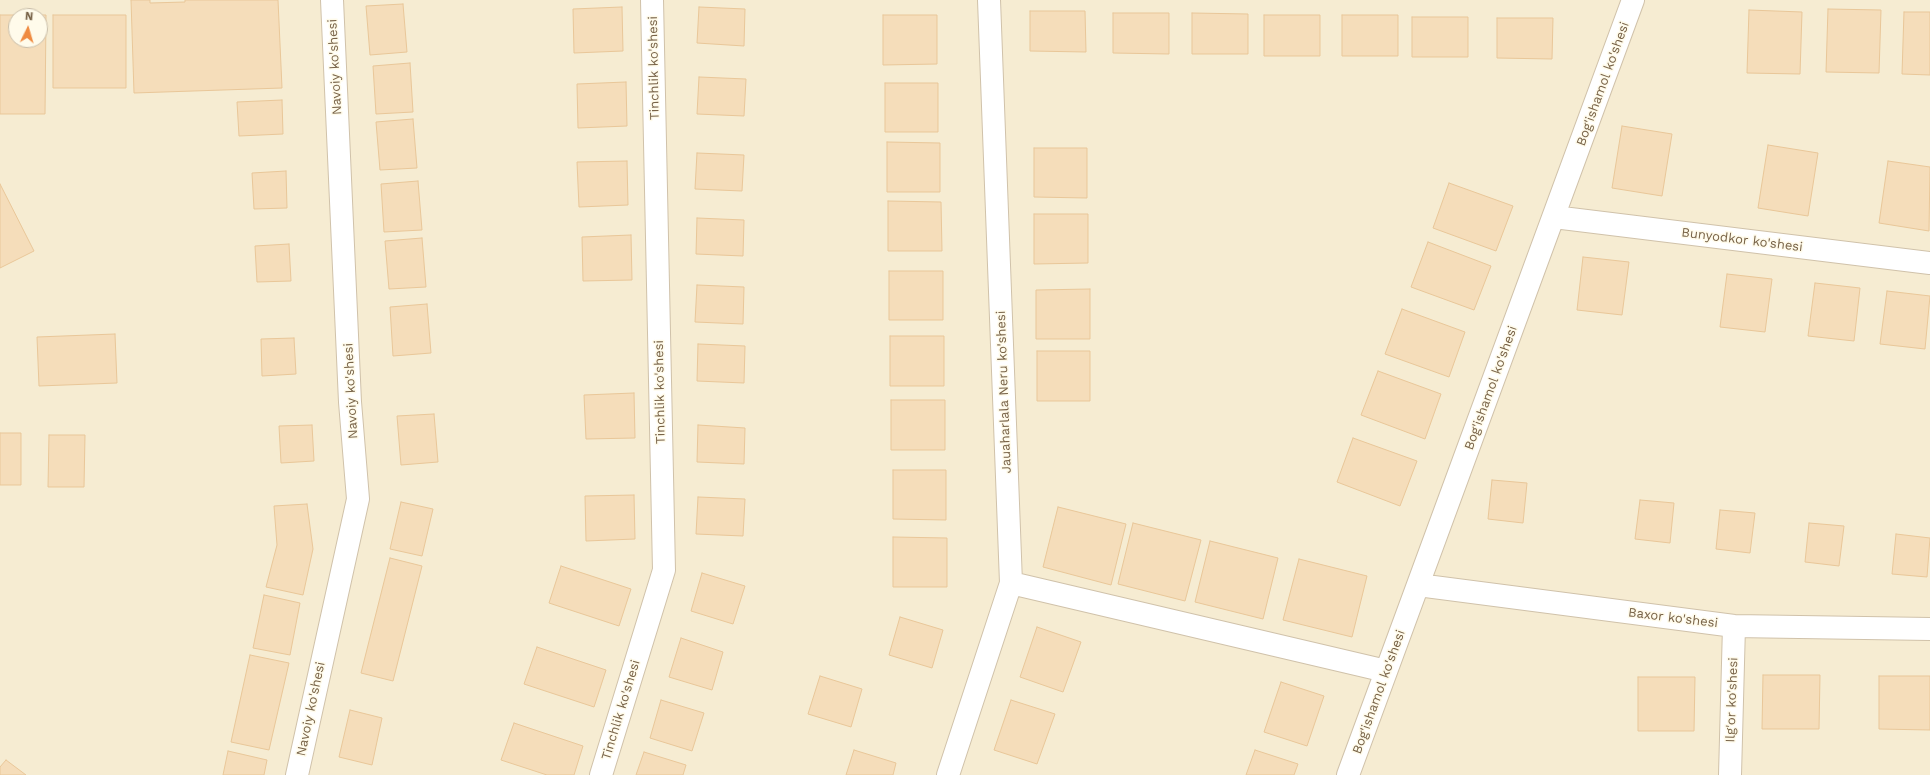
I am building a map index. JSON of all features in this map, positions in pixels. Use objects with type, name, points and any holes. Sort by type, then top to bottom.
[{"type":"street","name":"Navoiy ko'shesi","points":[[297,775],[358,499],[350,402],[332,0]]},
{"type":"street","name":"Tinchlik ko'shesi","points":[[601,775],[664,570],[652,0]]},
{"type":"street","name":"Jauaharlala Neru ko'shesi","points":[[948,775],[1011,583],[989,0]]},
{"type":"street","name":"Bog'ishamol ko'shesi","points":[[1348,775],[1633,0]]},
{"type":"street","name":"Bunyodkor ko'shesi","points":[[1554,217],[1930,263]]},
{"type":"street","points":[[1011,583],[1386,671]]},
{"type":"street","name":"Baxor ko'shesi","points":[[1418,585],[1734,626],[1930,629]]},
{"type":"street","name":"Ilg'or ko'shesi","points":[[1730,775],[1734,626]]},
{"type":"shaded area","points":[[0,0],[1930,0],[1930,775],[0,775]]},
{"type":"building","points":[[131,0],[150,0],[150,3],[185,2],[185,0],[278,0],[282,88],[134,93]]},
{"type":"building","points":[[403,4],[407,52],[370,55],[366,6]]},
{"type":"building","points":[[622,7],[623,51],[574,53],[573,9]]},
{"type":"building","points":[[699,7],[745,9],[744,46],[697,43]]},
{"type":"building","points":[[1828,9],[1881,10],[1879,73],[1826,72]]},
{"type":"building","points":[[1749,10],[1802,12],[1800,74],[1747,73]]},
{"type":"building","points":[[1030,11],[1085,11],[1086,52],[1030,51]]},
{"type":"building","points":[[1904,12],[1930,12],[1930,75],[1902,74]]},
{"type":"building","points":[[1113,13],[1169,13],[1169,54],[1113,53]]},
{"type":"building","points":[[1192,13],[1248,14],[1248,54],[1192,54]]},
{"type":"building","points":[[0,15],[8,15],[8,48],[46,48],[45,114],[0,114]]},
{"type":"building","points":[[53,15],[126,15],[126,88],[53,88]]},
{"type":"building","points":[[883,15],[937,15],[937,64],[883,65]]},
{"type":"building","points":[[1264,15],[1320,15],[1320,56],[1264,56]]},
{"type":"building","points":[[1342,15],[1398,15],[1398,56],[1342,56]]},
{"type":"building","points":[[1412,17],[1468,17],[1468,57],[1412,57]]},
{"type":"building","points":[[1497,18],[1553,18],[1552,59],[1497,58]]},
{"type":"building","points":[[410,63],[413,112],[376,114],[373,66]]},
{"type":"building","points":[[699,77],[746,79],[744,116],[697,114]]},
{"type":"building","points":[[626,82],[627,126],[578,128],[577,84]]},
{"type":"building","points":[[885,83],[938,83],[938,132],[885,132]]},
{"type":"building","points":[[282,100],[283,134],[239,136],[237,102]]},
{"type":"building","points":[[413,119],[417,168],[380,170],[376,122]]},
{"type":"building","points":[[1622,126],[1672,134],[1662,196],[1612,188]]},
{"type":"building","points":[[887,142],[940,143],[940,192],[887,192]]},
{"type":"building","points":[[1768,145],[1818,153],[1808,216],[1758,208]]},
{"type":"building","points":[[1034,148],[1087,148],[1087,198],[1034,197]]},
{"type":"building","points":[[697,153],[744,155],[742,191],[695,189]]},
{"type":"building","points":[[627,161],[628,205],[579,207],[577,162]]},
{"type":"building","points":[[1888,161],[1930,167],[1929,231],[1879,223]]},
{"type":"building","points":[[286,171],[287,208],[254,209],[252,173]]},
{"type":"building","points":[[418,181],[422,230],[384,232],[381,184]]},
{"type":"building","points":[[1449,183],[1513,206],[1496,251],[1433,228]]},
{"type":"building","points":[[0,184],[34,251],[0,268]]},
{"type":"building","points":[[888,201],[941,202],[942,251],[888,251]]},
{"type":"building","points":[[1034,214],[1088,214],[1088,263],[1034,264]]},
{"type":"building","points":[[697,218],[744,220],[743,256],[696,254]]},
{"type":"building","points":[[631,235],[632,280],[583,281],[582,237]]},
{"type":"building","points":[[422,238],[426,287],[389,289],[385,241]]},
{"type":"building","points":[[1428,242],[1491,266],[1474,310],[1411,287]]},
{"type":"building","points":[[289,244],[291,281],[257,282],[255,246]]},
{"type":"building","points":[[1583,257],[1629,262],[1622,315],[1577,310]]},
{"type":"building","points":[[889,271],[943,271],[943,320],[889,320]]},
{"type":"building","points":[[1727,274],[1772,279],[1765,332],[1720,327]]},
{"type":"building","points":[[1815,283],[1860,288],[1854,341],[1808,336]]},
{"type":"building","points":[[697,285],[744,287],[743,324],[695,322]]},
{"type":"building","points":[[1090,289],[1090,339],[1036,339],[1036,290]]},
{"type":"building","points":[[1887,291],[1930,296],[1925,349],[1880,344]]},
{"type":"building","points":[[427,304],[431,353],[393,356],[390,307]]},
{"type":"building","points":[[1402,309],[1465,332],[1449,377],[1385,354]]},
{"type":"building","points":[[115,334],[117,383],[39,386],[37,337]]},
{"type":"building","points":[[890,336],[944,336],[944,386],[890,386]]},
{"type":"building","points":[[294,338],[296,374],[262,376],[261,339]]},
{"type":"building","points":[[698,344],[745,346],[744,383],[697,381]]},
{"type":"building","points":[[1037,351],[1090,351],[1090,401],[1037,401]]},
{"type":"building","points":[[1378,371],[1441,394],[1425,439],[1361,415]]},
{"type":"building","points":[[634,393],[635,438],[586,439],[584,395]]},
{"type":"building","points":[[891,400],[945,400],[945,450],[891,450]]},
{"type":"building","points":[[434,414],[438,462],[401,465],[397,416]]},
{"type":"building","points":[[312,425],[314,461],[281,463],[279,426]]},
{"type":"building","points":[[698,425],[745,428],[744,464],[697,462]]},
{"type":"building","points":[[0,433],[21,433],[21,485],[0,485]]},
{"type":"building","points":[[49,435],[85,435],[84,487],[48,487]]},
{"type":"building","points":[[1353,438],[1417,461],[1400,506],[1337,482]]},
{"type":"building","points":[[893,470],[946,470],[946,520],[893,519]]},
{"type":"building","points":[[1492,480],[1527,483],[1523,523],[1488,519]]},
{"type":"building","points":[[634,495],[635,539],[586,541],[585,496]]},
{"type":"building","points":[[698,497],[745,499],[743,536],[696,534]]},
{"type":"building","points":[[1640,500],[1674,503],[1670,543],[1635,539]]},
{"type":"building","points":[[401,502],[433,509],[422,556],[390,549]]},
{"type":"building","points":[[307,504],[313,549],[303,595],[266,587],[277,545],[274,506]]},
{"type":"building","points":[[1058,507],[1126,524],[1111,585],[1043,567]]},
{"type":"building","points":[[1720,510],[1755,513],[1750,553],[1716,549]]},
{"type":"building","points":[[1133,523],[1201,540],[1185,601],[1118,584]]},
{"type":"building","points":[[1809,523],[1844,526],[1839,566],[1805,562]]},
{"type":"building","points":[[1896,534],[1930,538],[1927,577],[1892,574]]},
{"type":"building","points":[[893,537],[947,538],[947,587],[893,587]]},
{"type":"building","points":[[1210,541],[1278,558],[1263,619],[1195,602]]},
{"type":"building","points":[[390,558],[422,566],[393,681],[361,673]]},
{"type":"building","points":[[1299,559],[1367,576],[1352,637],[1283,620]]},
{"type":"building","points":[[561,566],[631,589],[619,626],[549,603]]},
{"type":"building","points":[[702,573],[745,586],[733,624],[691,611]]},
{"type":"building","points":[[264,595],[300,603],[290,655],[253,648]]},
{"type":"building","points":[[900,617],[943,630],[932,668],[889,655]]},
{"type":"building","points":[[1037,627],[1081,642],[1063,692],[1020,677]]},
{"type":"building","points":[[681,638],[723,652],[712,690],[669,677]]},
{"type":"building","points":[[537,647],[606,670],[594,707],[524,684]]},
{"type":"building","points":[[250,655],[289,663],[269,750],[231,742]]},
{"type":"building","points":[[1763,675],[1820,675],[1819,729],[1762,729]]},
{"type":"building","points":[[820,676],[862,689],[851,727],[808,714]]},
{"type":"building","points":[[1879,676],[1930,676],[1930,730],[1879,729]]},
{"type":"building","points":[[1638,677],[1695,677],[1694,731],[1638,731]]},
{"type":"building","points":[[1281,682],[1324,696],[1307,746],[1264,732]]},
{"type":"building","points":[[661,700],[704,713],[692,751],[650,738]]},
{"type":"building","points":[[1011,700],[1055,714],[1037,764],[994,750]]},
{"type":"building","points":[[350,710],[382,718],[372,765],[339,757]]},
{"type":"building","points":[[514,723],[583,746],[574,775],[547,775],[501,760]]},
{"type":"building","points":[[854,750],[896,763],[893,775],[846,775]]},
{"type":"building","points":[[1255,750],[1298,764],[1294,775],[1246,775]]},
{"type":"building","points":[[228,751],[267,760],[264,775],[223,775]]},
{"type":"building","points":[[644,752],[686,765],[683,775],[636,775]]},
{"type":"building","points":[[6,760],[26,775],[0,775],[0,767]]}]
